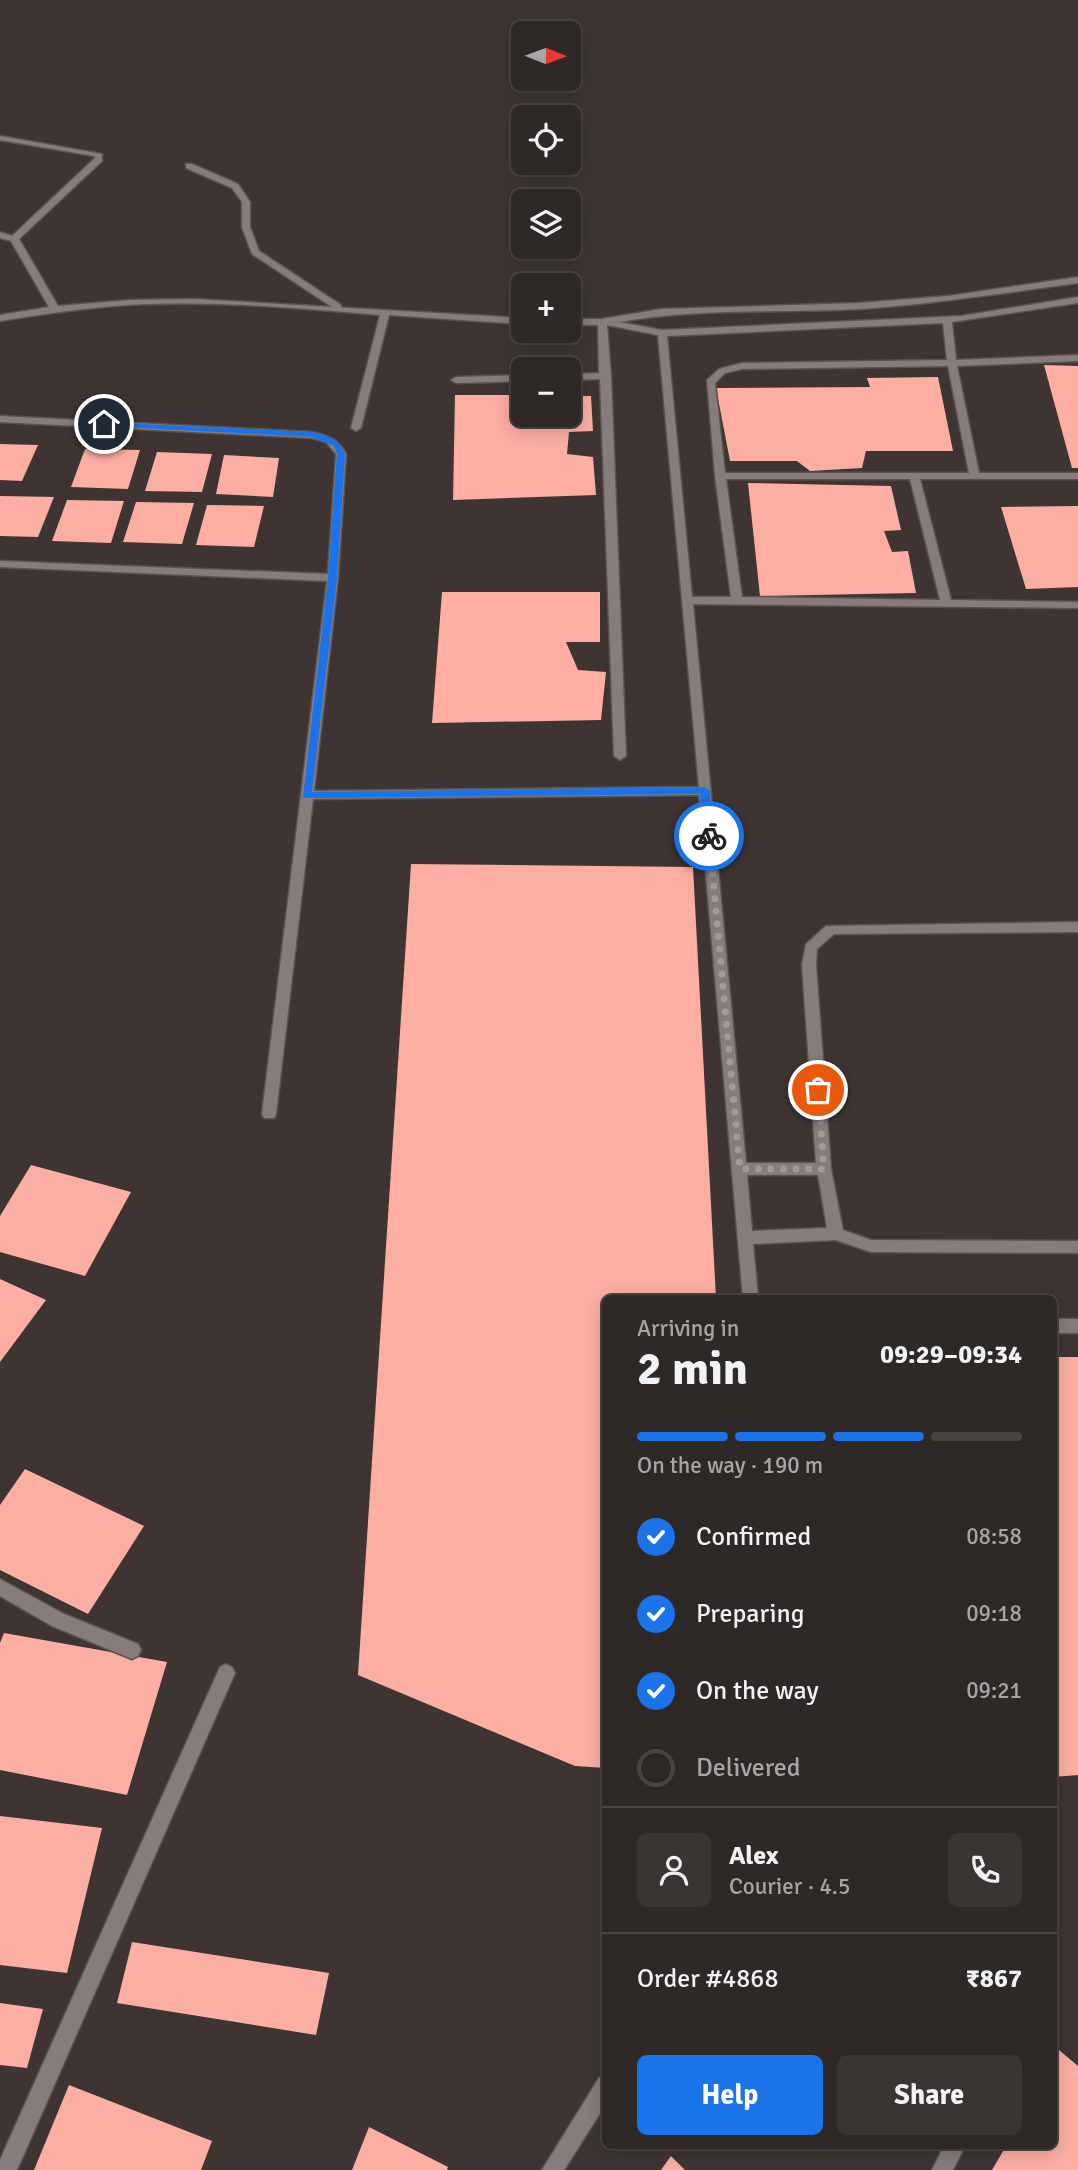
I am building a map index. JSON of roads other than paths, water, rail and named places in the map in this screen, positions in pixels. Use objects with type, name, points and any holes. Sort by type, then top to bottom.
[{"type":"street","points":[[0,138],[98,153],[99,159],[14,239]]},
{"type":"street","points":[[189,166],[235,186],[246,202],[246,227],[254,252],[277,270],[338,307]]},
{"type":"street","points":[[0,235],[14,239],[55,309]]},
{"type":"street","points":[[581,322],[661,312],[859,306],[948,299],[1078,280]]},
{"type":"street","points":[[602,321],[662,333],[947,319],[1078,300]]},
{"type":"street","points":[[0,318],[113,303],[183,303],[338,307],[438,318],[511,321]]},
{"type":"street","points":[[356,428],[385,312]]},
{"type":"street","points":[[947,319],[952,363],[975,476]]},
{"type":"street","points":[[602,321],[620,756]]},
{"type":"street","points":[[662,333],[750,1295]]},
{"type":"street","points":[[737,600],[710,382],[722,371],[741,366],[766,365],[952,363],[1078,358]]},
{"type":"street","points":[[581,377],[606,376]]},
{"type":"street","points":[[456,380],[511,378]]},
{"type":"street","points":[[0,419],[312,435],[328,438],[337,444],[341,454],[333,578],[269,1114]]},
{"type":"street","points":[[720,476],[1078,476]]},
{"type":"street","points":[[914,476],[946,603]]},
{"type":"street","points":[[0,564],[333,578]]},
{"type":"street","points":[[686,600],[1078,605]]},
{"type":"street","points":[[307,795],[705,791]]},
{"type":"street","points":[[836,1234],[824,1169],[810,975],[811,947],[831,929],[1078,927]]},
{"type":"street","points":[[740,1169],[824,1169]]},
{"type":"street","points":[[746,1238],[836,1234],[882,1247],[1078,1247]]},
{"type":"street","points":[[1057,1326],[1078,1326]]},
{"type":"street","points":[[0,1587],[58,1620],[132,1650]]},
{"type":"street","points":[[6,2170],[226,1673]]},
{"type":"street","points":[[552,2170],[602,2091]]},
{"type":"street","points":[[942,2170],[954,2149]]}]
